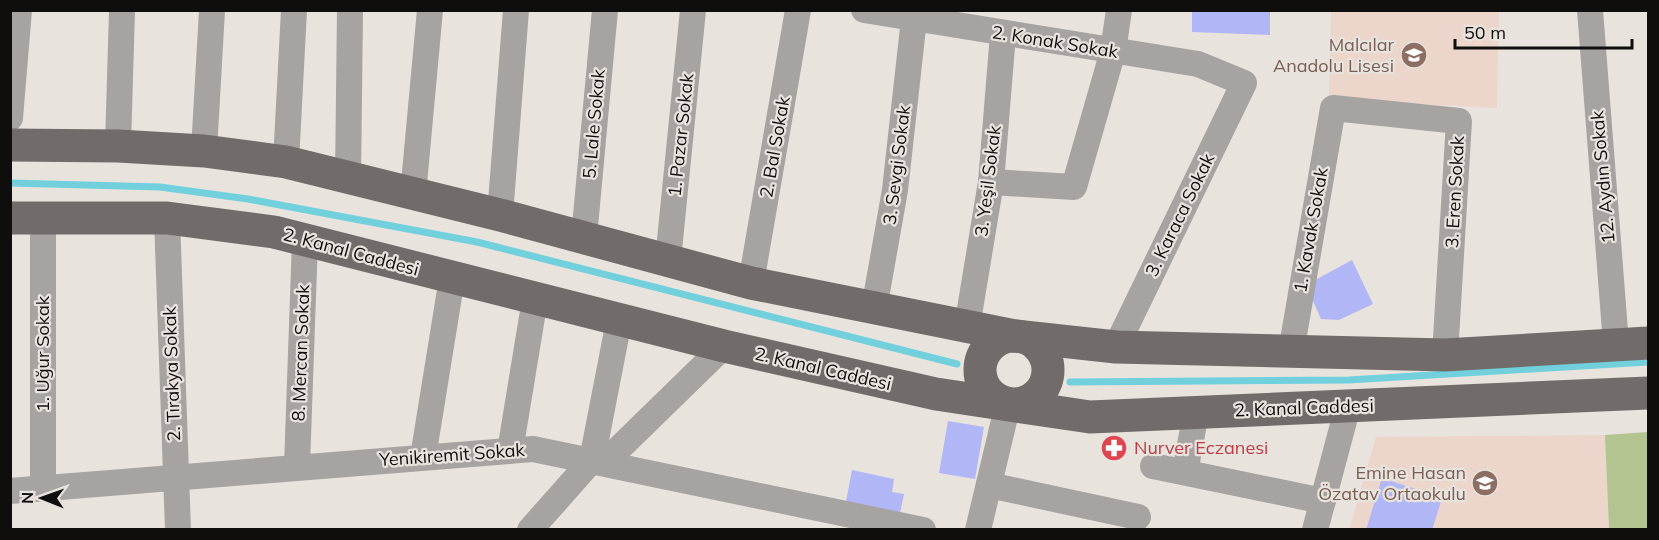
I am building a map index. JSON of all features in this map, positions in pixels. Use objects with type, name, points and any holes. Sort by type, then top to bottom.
[{"type":"main road","points":[[10,145],[118,146],[204,151],[286,162],[584,237],[751,284],[874,309],[967,327],[1015,336],[1026,338],[1044,353],[1048,375],[1039,394],[1029,401],[1008,404],[988,394],[982,384],[981,362],[993,343],[1015,336],[1116,347],[1445,355],[1648,343]]},
{"type":"main road","name":"2. Kanal Caddesi","points":[[10,218],[167,218],[274,232],[724,346],[936,394],[1090,417],[1648,393]]},
{"type":"street","points":[[10,118],[19,10]]},
{"type":"street","points":[[118,146],[122,10]]},
{"type":"street","points":[[204,151],[212,10]]},
{"type":"street","points":[[286,162],[294,10]]},
{"type":"street","points":[[348,178],[350,10]]},
{"type":"street","points":[[413,194],[430,10]]},
{"type":"street","points":[[500,215],[516,10]]},
{"type":"street","name":"5. Lale Sokak","points":[[584,237],[605,10]]},
{"type":"street","name":"1. Pazar Sokak","points":[[668,260],[693,10]]},
{"type":"street","name":"2. Bal Sokak","points":[[751,284],[798,10]]},
{"type":"street","name":"2. Konak Sokak","points":[[864,10],[914,19],[950,18],[1003,34],[1198,64],[1244,83]]},
{"type":"street","points":[[991,182],[1074,187],[1113,51],[1119,10]]},
{"type":"street","name":"12. Aydın Sokak","points":[[1590,10],[1616,344]]},
{"type":"street","name":"3. Sevgi Sokak","points":[[874,309],[896,190],[914,19]]},
{"type":"street","name":"3. Yeşil Sokak","points":[[967,327],[991,182],[1003,34]]},
{"type":"street","name":"3. Karaca Sokak","points":[[1116,347],[1244,83]]},
{"type":"street","name":"1. Kavak Sokak","points":[[1291,352],[1333,108]]},
{"type":"street","name":"3. Eren Sokak","points":[[1333,108],[1460,121],[1445,355]]},
{"type":"street","name":"2. Tırakya Sokak","points":[[167,218],[178,530]]},
{"type":"street","name":"1. Uğur Sokak","points":[[43,219],[43,489]]},
{"type":"street","name":"8. Mercan Sokak","points":[[297,466],[304,240]]},
{"type":"street","points":[[423,457],[452,278]]},
{"type":"street","points":[[510,451],[535,299]]},
{"type":"street","points":[[598,462],[619,321]]},
{"type":"street","points":[[530,530],[598,462],[724,346]]},
{"type":"street","points":[[978,530],[1008,404]]},
{"type":"street","points":[[1315,530],[1347,406]]},
{"type":"street","points":[[1185,472],[1196,413]]},
{"type":"street","name":"Yenikiremit Sokak","points":[[10,491],[297,466],[533,449],[923,530]]},
{"type":"street","points":[[1153,466],[1323,501]]},
{"type":"street","points":[[989,484],[1138,517]]},
{"type":"shaded area","name":"Malcılar Anadolu Lisesi","points":[[1331,11],[1499,11],[1497,108],[1329,99]]},
{"type":"shaded area","name":"Emine Hasan Özatav Ortaokulu","points":[[1605,435],[1609,529],[1349,530],[1376,437]]},
{"type":"green space","points":[[1648,432],[1648,529],[1609,529],[1605,435]]},
{"type":"building","points":[[1192,10],[1270,10],[1270,35],[1192,32]]},
{"type":"building","points":[[1352,260],[1373,304],[1339,320],[1321,319],[1306,285]]},
{"type":"building","points":[[948,421],[984,427],[975,479],[939,473]]},
{"type":"building","points":[[852,470],[894,479],[892,492],[904,494],[899,518],[845,507]]},
{"type":"building","points":[[1382,478],[1442,498],[1432,530],[1366,530]]},
{"type":"waterway","points":[[10,183],[160,187],[248,199],[477,242],[957,364]]},
{"type":"waterway","points":[[1070,382],[1349,380],[1648,362]]},
{"type":"place","name":"Malcılar Anadolu Lisesi","points":[[1414,55]]},
{"type":"place","name":"Nurver Eczanesi","points":[[1114,448]]},
{"type":"place","name":"Emine Hasan Özatav Ortaokulu","points":[[1485,483]]}]
